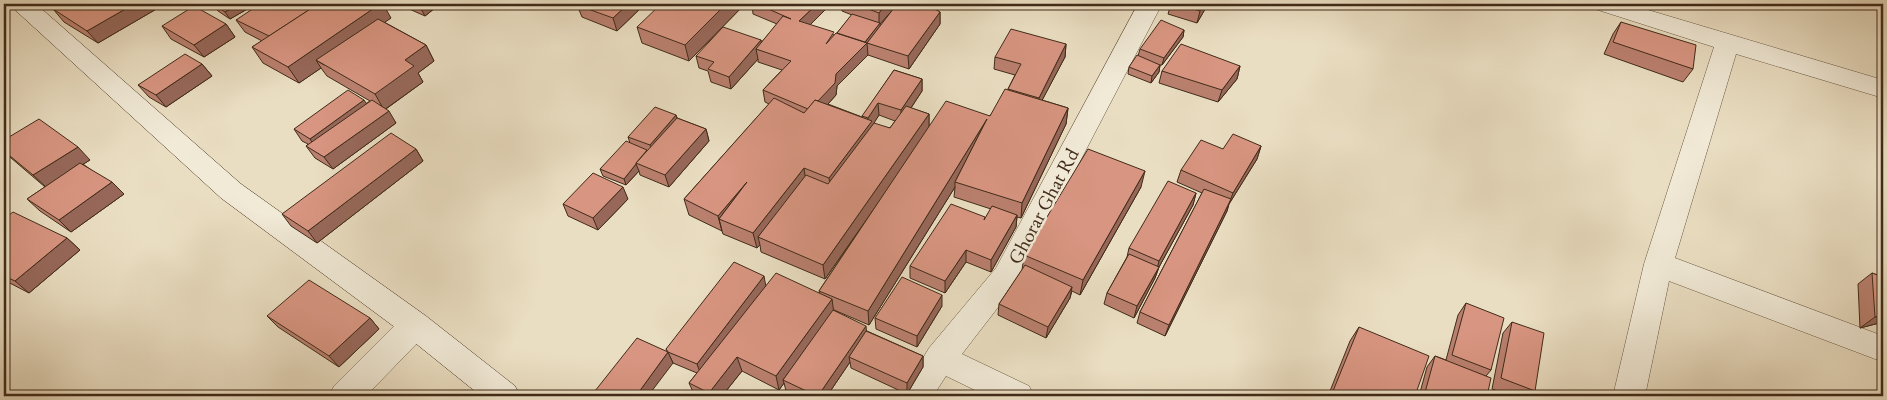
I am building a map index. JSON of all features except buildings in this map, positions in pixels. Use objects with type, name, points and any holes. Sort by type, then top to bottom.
[{"type":"street","points":[[22,4],[231,191],[415,325],[504,396]]},
{"type":"street","name":"Ghorar Ghat Rd","points":[[916,396],[940,358],[1006,276],[1150,4]]},
{"type":"street","points":[[1603,4],[1883,89]]},
{"type":"street","points":[[1629,396],[1639,341],[1658,264],[1727,43]]},
{"type":"street","points":[[1658,264],[1883,349]]},
{"type":"street","points":[[345,396],[415,325]]},
{"type":"street","points":[[940,358],[1018,396]]}]
